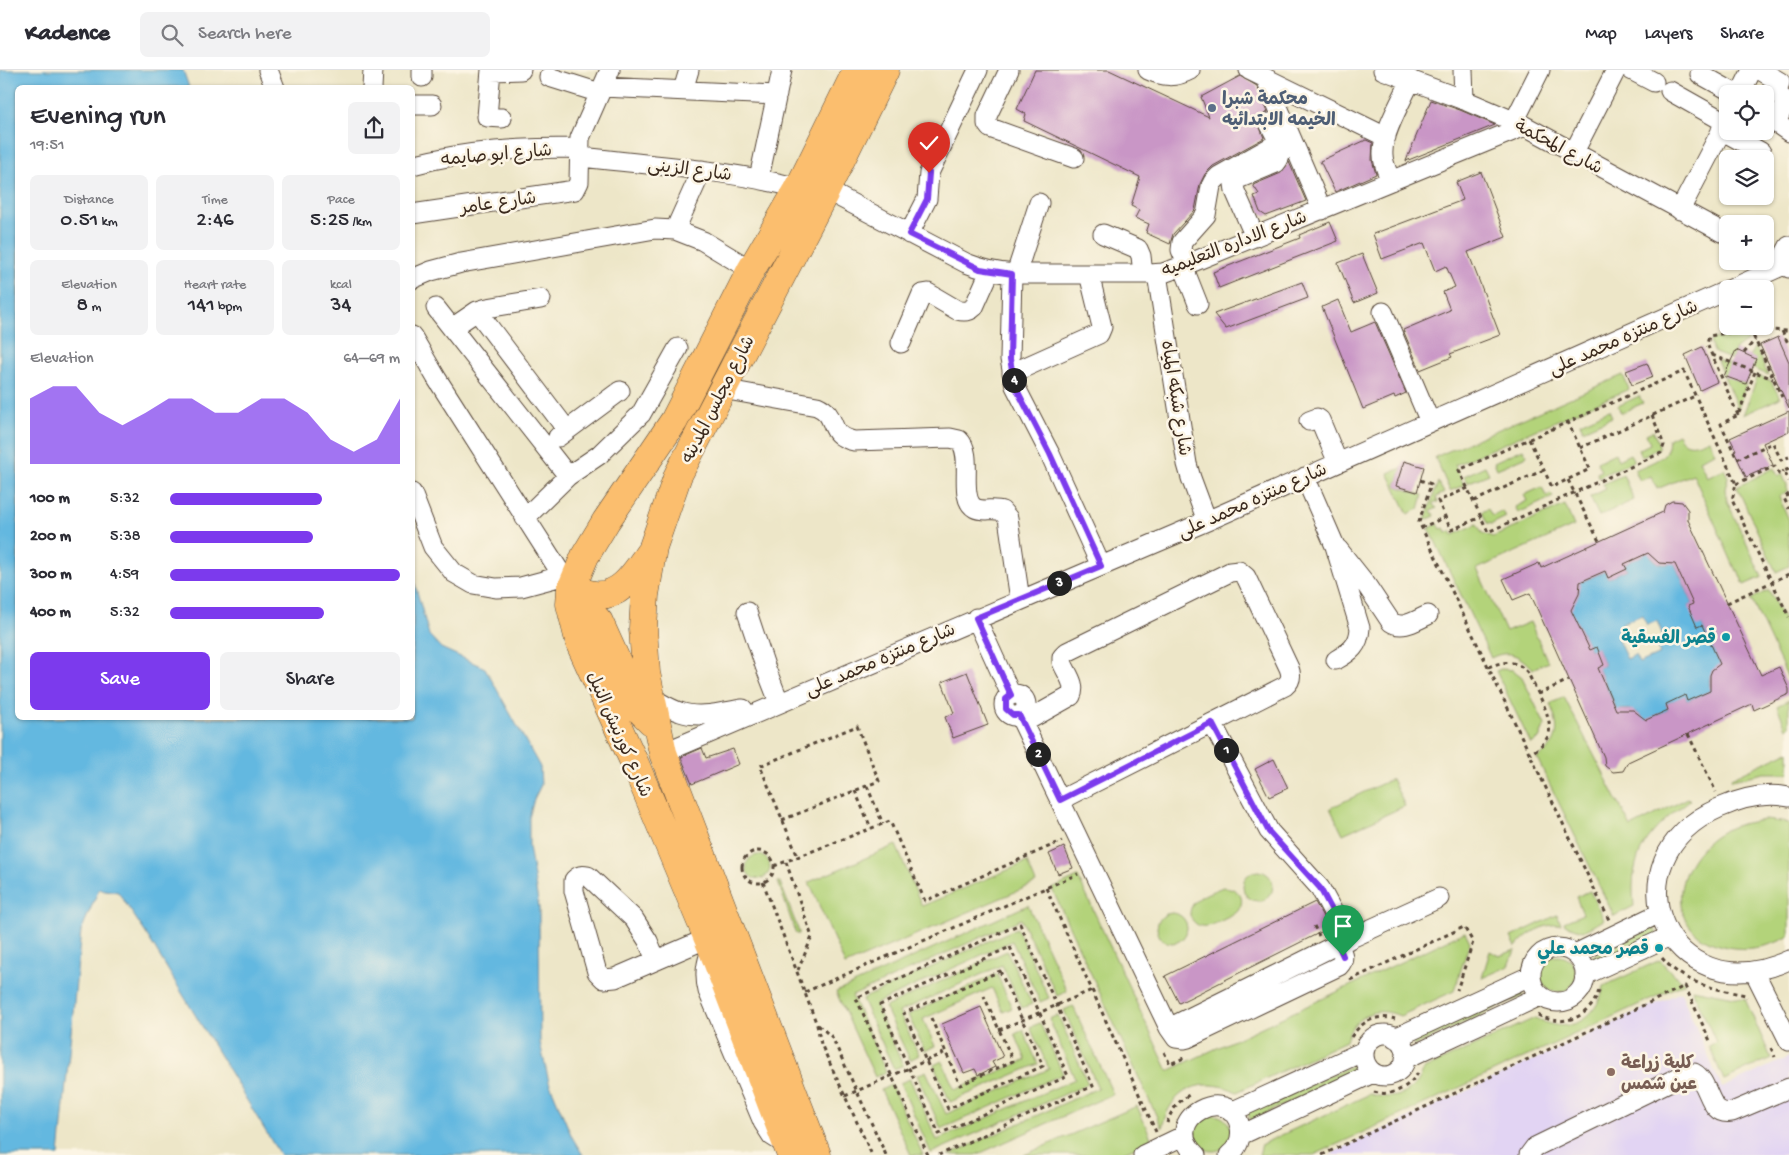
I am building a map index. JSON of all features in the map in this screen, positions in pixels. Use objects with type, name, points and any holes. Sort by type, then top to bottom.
[{"type":"highway","name":"شارع مجلس المدينه","points":[[566,583],[674,421],[751,270],[799,188],[857,70]]},
{"type":"highway","name":"شارع مجلس المدينه","points":[[660,740],[646,673],[643,628],[645,595],[653,547],[678,475],[826,190],[885,70]]},
{"type":"highway","points":[[566,583],[595,595],[621,588],[629,581],[653,547]]},
{"type":"highway","points":[[566,583],[599,622],[638,708],[660,740]]},
{"type":"highway","name":"شارع كورنيش النيل","points":[[566,583],[580,644],[635,764],[710,943],[789,1150]]},
{"type":"highway","name":"شارع كورنيش النيل","points":[[660,740],[817,1155]]},
{"type":"street","points":[[268,70],[274,85]]},
{"type":"street","points":[[372,85],[373,70]]},
{"type":"street","points":[[498,106],[491,71],[521,70]]},
{"type":"street","points":[[683,90],[690,70]]},
{"type":"street","points":[[759,178],[782,70]]},
{"type":"street","points":[[909,234],[927,199],[929,173],[978,70]]},
{"type":"street","points":[[1009,70],[987,116],[987,124],[990,128],[1074,158]]},
{"type":"street","points":[[1148,70],[1159,75],[1169,76],[1179,76],[1190,70]]},
{"type":"street","points":[[1248,70],[1386,137]]},
{"type":"street","name":"شارع المحكمة","points":[[1383,70],[1464,100],[1519,124],[1719,230]]},
{"type":"street","points":[[1463,70],[1464,100]]},
{"type":"street","points":[[1519,124],[1540,70]]},
{"type":"street","points":[[1573,154],[1616,70]]},
{"type":"street","points":[[1631,70],[1719,120]]},
{"type":"street","points":[[1743,85],[1752,70]]},
{"type":"street","points":[[1760,70],[1780,82],[1777,94],[1786,101],[1776,123],[1789,132]]},
{"type":"street","points":[[1700,74],[1721,85]]},
{"type":"street","points":[[549,78],[683,90],[777,95]]},
{"type":"street","points":[[1266,79],[1322,210]]},
{"type":"street","points":[[1391,181],[1384,166],[1382,150],[1411,80]]},
{"type":"street","points":[[580,152],[583,130],[604,83]]},
{"type":"street","points":[[415,105],[432,105]]},
{"type":"street","points":[[1255,237],[1235,191],[1234,184],[1238,179],[1276,163],[1280,156],[1278,143],[1269,122]]},
{"type":"street","name":"شارع الاداره التعليميه","points":[[826,190],[966,263],[990,271],[1014,274],[1150,274],[1185,265],[1278,228],[1391,181],[1519,124]]},
{"type":"street","points":[[1680,210],[1719,135]]},
{"type":"street","points":[[1746,140],[1759,150]]},
{"type":"street","points":[[1198,304],[1181,250],[1182,242],[1206,215],[1213,182],[1219,176],[1278,143]]},
{"type":"street","name":"شارع ابو صايمه","points":[[415,164],[476,153],[528,148],[580,152]]},
{"type":"street","name":"شارع الزينى","points":[[580,152],[759,178],[799,188]]},
{"type":"street","name":"شارع عامر","points":[[415,214],[571,192],[575,190],[579,182],[580,152]]},
{"type":"street","points":[[675,230],[702,170]]},
{"type":"street","points":[[1039,204],[1014,274],[1010,359],[1012,373],[1020,399],[1050,454],[1101,566]]},
{"type":"street","points":[[415,278],[431,271],[461,263],[655,229],[675,230],[703,241],[751,270]]},
{"type":"street","name":"شارع شبكه المياه","points":[[1103,234],[1138,249],[1150,274],[1190,478],[1207,520]]},
{"type":"street","points":[[1748,280],[1780,263],[1789,246]]},
{"type":"street","points":[[901,343],[922,294],[928,293],[957,310],[966,312],[974,307],[990,271]]},
{"type":"street","points":[[1012,373],[1099,334],[1102,327],[1090,274]]},
{"type":"street","name":"شارع منتزه محمد على","points":[[660,740],[706,733],[1101,566],[1719,294]]},
{"type":"street","points":[[452,328],[477,311],[494,305],[541,299]]},
{"type":"street","points":[[436,308],[568,476]]},
{"type":"street","points":[[477,311],[567,430]]},
{"type":"street","points":[[1384,312],[1430,422]]},
{"type":"street","name":"شارع كورنيش النيل","points":[[415,341],[566,583]]},
{"type":"street","points":[[525,518],[568,476],[599,456],[641,414],[678,348]]},
{"type":"street","points":[[722,389],[817,406],[826,411],[830,416],[838,435],[847,440],[950,438],[959,440],[965,450],[967,495],[970,504],[977,509],[1002,511],[1008,518],[1020,600]]},
{"type":"street","points":[[545,447],[620,391]]},
{"type":"street","points":[[1309,421],[1317,418],[1320,420],[1338,463]]},
{"type":"street","points":[[1305,477],[1335,546],[1360,628],[1358,642],[1349,652],[1336,660]]},
{"type":"street","points":[[415,501],[433,547],[454,573],[473,584],[496,588],[566,583]]},
{"type":"street","points":[[1335,546],[1365,583],[1391,622],[1400,626],[1428,615]]},
{"type":"street","points":[[1021,719],[1071,696],[1073,685],[1062,662],[1062,657],[1067,652],[1230,572],[1239,571],[1246,577],[1289,668],[1291,678],[1285,686],[1060,800]]},
{"type":"street","points":[[1358,619],[1380,608]]},
{"type":"street","points":[[747,612],[777,703]]},
{"type":"street","points":[[976,618],[1011,695],[1006,699],[1006,709],[1021,719],[1169,1028],[1281,983],[1343,942],[1439,898]]},
{"type":"street","name":"شارع منتزه محمد على","points":[[652,698],[678,712],[693,715],[777,703]]},
{"type":"street","points":[[693,715],[700,728],[706,733]]},
{"type":"street","points":[[1212,723],[1269,832],[1320,888],[1343,942]]},
{"type":"street","points":[[1789,797],[1762,795],[1734,801],[1708,813],[1685,830],[1668,852],[1660,872],[1657,892],[1660,913],[1670,936],[1684,952],[1698,963],[1716,970],[1734,972],[1778,965],[1789,960]]},
{"type":"street","points":[[656,960],[648,941],[634,919],[588,876],[578,876],[574,880],[574,891],[597,972],[604,979],[610,980],[656,960],[710,943]]},
{"type":"street","points":[[1575,954],[1660,913]]},
{"type":"street","points":[[1241,1135],[1395,1073],[1403,1065],[1413,1063],[1538,1005],[1566,1002],[1572,999],[1593,979],[1670,936]]},
{"type":"street","points":[[1538,1005],[1530,976],[1534,961],[1546,951],[1561,948],[1575,954],[1593,979]]},
{"type":"street","points":[[1754,970],[1789,1040]]},
{"type":"street","points":[[1231,1112],[1379,1036],[1390,1035],[1398,1029],[1530,976]]},
{"type":"street","points":[[1398,1029],[1406,1054],[1413,1063]]},
{"type":"street","points":[[1357,1047],[1366,1065],[1371,1082]]},
{"type":"street","points":[[1529,1155],[1535,1147],[1687,1073],[1698,1074],[1714,1106],[1724,1112],[1732,1112],[1789,1088]]},
{"type":"street","points":[[1196,1155],[1189,1146],[1186,1135],[1189,1119],[1200,1108],[1216,1106],[1231,1112],[1239,1122],[1241,1135],[1239,1143],[1230,1155]]},
{"type":"street","points":[[1143,1155],[1186,1135]]},
{"type":"path","points":[[1774,330],[1789,331]]},
{"type":"path","points":[[1782,331],[1789,345]]},
{"type":"path","points":[[1719,334],[1709,336],[1707,344],[1738,415]]},
{"type":"path","points":[[1753,335],[1782,397]]},
{"type":"path","points":[[1744,353],[1755,340]]},
{"type":"path","points":[[1712,355],[1773,379]]},
{"type":"path","points":[[1652,415],[1664,446],[1661,453],[1488,532],[1459,470],[1684,372],[1736,484],[1732,500],[1789,617]]},
{"type":"path","points":[[1755,372],[1738,415],[1721,424],[1737,459],[1773,443],[1782,460],[1789,457]]},
{"type":"path","points":[[1580,448],[1695,396]]},
{"type":"path","points":[[1529,439],[1552,488],[1590,469],[1568,422]]},
{"type":"path","points":[[1736,484],[1775,466],[1779,474],[1789,469]]},
{"type":"path","points":[[1474,501],[1544,470]]},
{"type":"path","points":[[1784,471],[1789,482]]},
{"type":"path","points":[[1420,480],[1431,484],[1419,522],[1421,528],[1616,934]]},
{"type":"path","points":[[1568,480],[1599,541]]},
{"type":"path","points":[[1468,488],[1438,501],[1445,517],[1452,530],[1481,517]]},
{"type":"path","points":[[1789,494],[1784,498],[1789,509]]},
{"type":"path","points":[[1421,528],[1445,517]]},
{"type":"path","points":[[1727,603],[1789,574]]},
{"type":"path","points":[[1488,667],[1503,662],[1519,665],[1528,673],[1548,716],[1551,729],[1545,742],[1530,754]]},
{"type":"path","points":[[1538,694],[1569,680]]},
{"type":"path","points":[[782,820],[879,781],[857,726],[760,766],[782,820],[798,857]]},
{"type":"path","points":[[1688,734],[1722,806]]},
{"type":"path","points":[[866,786],[883,824]]},
{"type":"path","points":[[855,791],[871,828]]},
{"type":"path","points":[[774,866],[890,821],[925,901],[1066,839]]},
{"type":"path","points":[[756,851],[768,855],[774,866],[773,873],[769,879],[763,882],[756,883],[745,876],[743,870],[745,858],[756,851]]},
{"type":"path","points":[[786,862],[812,937],[797,971]]},
{"type":"path","points":[[805,992],[1081,873]]},
{"type":"path","points":[[763,882],[818,1025],[821,1044],[872,1155]]},
{"type":"path","points":[[1046,888],[1162,1146]]},
{"type":"path","points":[[928,1155],[856,998],[1020,924],[1093,1086],[940,1155]]},
{"type":"path","points":[[1348,981],[1464,927],[1473,942],[1456,993]]},
{"type":"path","points":[[1010,947],[1039,1012],[1068,1076],[939,1134],[880,1005],[1010,947]]},
{"type":"path","points":[[1660,956],[1673,970],[1690,981],[1746,995],[1750,1004]]},
{"type":"path","points":[[1000,970],[1022,1020],[1043,1066],[948,1109],[904,1013],[1000,970]]},
{"type":"path","points":[[1538,1005],[1546,1020],[1555,1022],[1574,1019],[1582,1015],[1595,1002],[1593,979]]},
{"type":"path","points":[[1322,1155],[1685,986],[1711,1043]]},
{"type":"path","points":[[999,1030],[1092,990]]},
{"type":"path","points":[[931,1018],[960,1085],[1013,1061],[984,996]]},
{"type":"path","points":[[1357,1047],[1356,1031],[1366,1022],[1379,1017],[1387,1017],[1398,1029]]},
{"type":"path","points":[[818,1025],[832,1037],[886,1155]]},
{"type":"path","points":[[1767,1039],[1776,1057]]},
{"type":"path","points":[[1162,1047],[1170,1064],[1188,1056]]},
{"type":"path","points":[[845,1096],[946,1052]]},
{"type":"path","points":[[1371,1082],[1387,1094],[1396,1092],[1411,1082],[1413,1063]]},
{"type":"path","points":[[1162,1146],[1168,1120],[1173,1110],[1183,1099],[1197,1091]]},
{"type":"shaded area","name":"كلية زراعة عين شمس","points":[[1681,992],[1722,1088],[1789,1057],[1789,1155],[1328,1155]]},
{"type":"green space","points":[[1737,335],[1750,335],[1751,338],[1736,349],[1731,359],[1715,353],[1710,343],[1712,339]]},
{"type":"green space","points":[[1755,346],[1768,375],[1745,365]]},
{"type":"green space","points":[[1717,360],[1739,368],[1734,380],[1746,384],[1738,409]]},
{"type":"green space","points":[[1623,375],[1629,389],[1455,465],[1464,485],[1450,491],[1435,457]]},
{"type":"green space","points":[[1758,376],[1771,381],[1780,398],[1743,415]]},
{"type":"green space","points":[[1639,396],[1643,403],[1621,413],[1618,406]]},
{"type":"green space","points":[[1609,410],[1612,417],[1583,430],[1580,423]]},
{"type":"green space","points":[[1653,431],[1659,448],[1641,457],[1638,450],[1650,444],[1646,434]]},
{"type":"green space","points":[[1678,434],[1687,444],[1700,443],[1709,439],[1715,453],[1699,460],[1707,477],[1724,469],[1728,477],[1725,489],[1727,501],[1762,577],[1744,585],[1693,474],[1657,489],[1651,476],[1640,481],[1635,470],[1663,455],[1668,446],[1668,439]]},
{"type":"green space","points":[[1523,449],[1527,456],[1497,469],[1494,462]]},
{"type":"green space","points":[[1615,453],[1618,460],[1630,454],[1634,461],[1598,477],[1597,473],[1601,471],[1597,462]]},
{"type":"green space","points":[[1485,466],[1489,474],[1467,483],[1464,476]]},
{"type":"green space","points":[[1402,468],[1396,486],[1423,495],[1419,509],[1408,514],[1388,473]]},
{"type":"green space","points":[[1774,468],[1778,476],[1782,474],[1787,485],[1787,491],[1779,497],[1789,520],[1789,566],[1776,572],[1737,487]]},
{"type":"green space","points":[[1623,475],[1634,500],[1599,516],[1590,497],[1606,489],[1603,484]]},
{"type":"green space","points":[[1438,482],[1444,493],[1436,497],[1438,502],[1434,502],[1433,505],[1437,508],[1431,511],[1435,516],[1425,520]]},
{"type":"green space","points":[[1542,487],[1546,496],[1551,494],[1553,497],[1518,513],[1515,507],[1527,501],[1524,495]]},
{"type":"green space","points":[[1565,505],[1574,526],[1477,569],[1506,632],[1530,622],[1548,662],[1532,669],[1523,660],[1513,655],[1503,654],[1491,658],[1429,528],[1438,524],[1441,529],[1444,528],[1447,533],[1451,531],[1453,535],[1477,524],[1482,533],[1493,537]]},
{"type":"green space","points":[[1488,509],[1492,516],[1503,511],[1506,517],[1492,524],[1487,523],[1482,512]]},
{"type":"green space","points":[[1769,590],[1789,631],[1789,680],[1751,599]]},
{"type":"green space","points":[[1501,669],[1513,670],[1522,677],[1545,725],[1539,739],[1531,744],[1496,671]]},
{"type":"green space","points":[[1564,697],[1631,827],[1688,798],[1690,800],[1663,822],[1644,844],[1634,871],[1634,906],[1614,916],[1537,758],[1551,746],[1556,734],[1556,720],[1550,704]]},
{"type":"green space","points":[[1789,700],[1789,726],[1786,728],[1777,706]]},
{"type":"green space","points":[[1789,751],[1789,773],[1764,773],[1732,780],[1731,778]]},
{"type":"green space","points":[[1392,779],[1405,806],[1343,834],[1330,808]]},
{"type":"green space","points":[[1765,820],[1789,823],[1789,936],[1769,945],[1748,948],[1734,948],[1712,943],[1696,933],[1685,919],[1681,903],[1682,886],[1688,868],[1699,852],[1720,833],[1738,825]]},
{"type":"green space","points":[[896,845],[922,906],[1027,862],[1036,883],[845,965],[809,882]]},
{"type":"green space","points":[[758,855],[767,858],[770,867],[767,876],[758,879],[749,876],[746,867],[749,858]]},
{"type":"green space","points":[[1258,871],[1269,875],[1273,886],[1269,897],[1258,901],[1247,897],[1243,886],[1247,875]]},
{"type":"green space","points":[[1078,877],[1168,1071],[1465,932],[1470,942],[1454,991],[1400,1016],[1382,1012],[1374,1012],[1367,1015],[1354,1025],[1346,1041],[1237,1092],[1212,1085],[1189,1089],[1172,1104],[1162,1128],[1052,889]]},
{"type":"green space","points":[[778,882],[780,882],[799,934],[796,934]]},
{"type":"green space","points":[[1223,887],[1232,889],[1241,896],[1242,900],[1238,911],[1232,916],[1205,926],[1201,926],[1193,921],[1190,916],[1196,900]]},
{"type":"green space","points":[[1590,891],[1604,920],[1583,931],[1565,925],[1564,922],[1583,914],[1576,897]]},
{"type":"green space","points":[[1028,905],[1067,991],[1057,996],[1021,919],[852,996],[886,1072],[875,1077],[836,992]]},
{"type":"green space","points":[[1172,913],[1183,917],[1187,928],[1183,939],[1172,943],[1161,939],[1157,928],[1161,917]]},
{"type":"green space","points":[[1557,915],[1561,924],[1536,930],[1525,937],[1516,947],[1511,937]]},
{"type":"green space","points":[[1654,927],[1657,934],[1596,963],[1592,956]]},
{"type":"green space","points":[[1017,928],[1049,998],[1040,1002],[1012,941],[875,1004],[903,1065],[894,1069],[862,999]]},
{"type":"green space","points":[[1515,950],[1509,966],[1482,978],[1490,951],[1499,956]]},
{"type":"green space","points":[[1007,951],[1032,1004],[1022,1008],[1002,965],[899,1012],[919,1055],[910,1060],[885,1007]]},
{"type":"green space","points":[[1558,956],[1571,961],[1576,974],[1571,987],[1558,992],[1545,987],[1540,974],[1545,961]]},
{"type":"green space","points":[[1660,960],[1685,983],[1314,1155],[1259,1155],[1262,1144],[1370,1094],[1388,1097],[1403,1094],[1415,1085],[1424,1069],[1535,1018],[1559,1026],[1579,1022],[1594,1008],[1604,986]]},
{"type":"green space","points":[[997,974],[1012,1008],[1003,1012],[992,988],[923,1019],[935,1046],[925,1051],[908,1015]]},
{"type":"green space","points":[[1520,989],[1523,996],[1414,1046],[1411,1038]]},
{"type":"green space","points":[[1692,989],[1745,999],[1771,1058],[1724,1080],[1709,1046],[1716,1042]]},
{"type":"green space","points":[[1073,1006],[1113,1094],[976,1155],[949,1155],[1098,1088],[1064,1010]]},
{"type":"green space","points":[[1058,1015],[1088,1084],[931,1153],[900,1083],[910,1079],[937,1140],[1075,1079],[1049,1019]]},
{"type":"green space","points":[[1040,1023],[1063,1074],[941,1129],[917,1075],[926,1071],[946,1114],[1049,1069],[1030,1027]]},
{"type":"green space","points":[[1023,1030],[1038,1064],[950,1102],[934,1065],[942,1061],[955,1090],[1026,1060],[1015,1034]]},
{"type":"green space","points":[[1353,1065],[1356,1072],[1251,1120],[1247,1113]]},
{"type":"green space","points":[[891,1085],[923,1155],[911,1155],[881,1090]]},
{"type":"green space","points":[[1137,1106],[1152,1140],[1117,1155],[1024,1155]]},
{"type":"green space","points":[[1213,1115],[1225,1121],[1231,1133],[1225,1145],[1213,1151],[1201,1145],[1195,1133],[1201,1121]]},
{"type":"water","points":[[0,70],[183,70],[188,85],[15,85],[15,720],[415,720],[415,584],[429,635],[441,648],[485,668],[540,767],[541,785],[534,799],[529,818],[529,846],[539,908],[540,1043],[549,1082],[572,1137],[583,1155],[280,1155],[145,932],[118,892],[99,889],[81,931],[59,1155],[0,1155]]},
{"type":"water","points":[[1649,552],[1653,559],[1659,563],[1674,562],[1693,604],[1688,606],[1702,625],[1721,665],[1710,676],[1711,691],[1687,701],[1685,696],[1666,704],[1668,710],[1645,721],[1633,711],[1625,709],[1617,711],[1598,668],[1604,665],[1597,648],[1590,650],[1570,609],[1579,594],[1579,583],[1605,571],[1608,578],[1627,569],[1624,564]],"holes":[[[1642,615],[1647,625],[1657,621],[1665,641],[1656,645],[1660,654],[1639,663],[1635,655],[1627,659],[1617,638],[1626,634],[1622,623]]]},
{"type":"building","points":[[1035,70],[1109,70],[1209,117],[1201,97],[1240,76],[1257,86],[1268,112],[1260,117],[1258,122],[1264,138],[1213,166],[1205,174],[1200,184],[1195,210],[1173,234],[1170,244],[1146,233],[1149,224],[1135,218],[1139,210],[1131,206],[1140,177],[1024,121],[1026,114],[1017,109]]},
{"type":"building","points":[[1431,100],[1460,110],[1495,125],[1406,161]]},
{"type":"building","points":[[1366,140],[1373,143],[1372,160],[1376,174],[1335,192],[1320,161]]},
{"type":"building","points":[[1289,162],[1306,201],[1266,216],[1260,212],[1254,196],[1259,194],[1253,185],[1281,173]]},
{"type":"building","points":[[1481,172],[1506,237],[1468,252],[1500,335],[1450,354],[1452,357],[1420,370],[1403,330],[1450,310],[1443,292],[1455,287],[1446,266],[1435,271],[1424,243],[1382,259],[1373,234],[1463,200],[1456,182]]},
{"type":"building","points":[[1330,222],[1338,241],[1219,288],[1213,272],[1300,238],[1299,235]]},
{"type":"building","points":[[1362,254],[1378,293],[1354,303],[1338,263]]},
{"type":"building","points":[[1302,282],[1308,298],[1226,329],[1214,314]]},
{"type":"building","points":[[1338,300],[1351,332],[1375,322],[1406,393],[1363,409],[1322,307]]},
{"type":"building","points":[[1778,337],[1789,362],[1789,408],[1760,345]]},
{"type":"building","points":[[1702,347],[1717,382],[1700,390],[1685,355]]},
{"type":"building","points":[[1736,350],[1756,359],[1746,384],[1724,376]]},
{"type":"building","points":[[1647,363],[1653,377],[1632,385],[1626,371]]},
{"type":"building","points":[[1789,411],[1789,431],[1763,443],[1773,465],[1746,477],[1730,438]]},
{"type":"building","points":[[1404,461],[1424,467],[1417,492],[1396,486]]},
{"type":"building","name":"قصر الفسقية","points":[[1672,501],[1682,502],[1688,510],[1688,520],[1761,675],[1779,667],[1789,689],[1789,694],[1754,710],[1752,704],[1628,762],[1623,771],[1613,772],[1605,766],[1604,757],[1530,593],[1513,600],[1503,579],[1539,563],[1541,568],[1663,512],[1665,505]],"holes":[[[1648,553],[1659,563],[1675,564],[1693,604],[1688,606],[1697,627],[1702,625],[1720,664],[1712,670],[1710,675],[1710,691],[1687,701],[1685,695],[1666,704],[1668,710],[1646,720],[1633,710],[1616,710],[1598,668],[1604,665],[1597,647],[1590,650],[1571,610],[1579,594],[1580,582],[1605,571],[1608,578],[1627,569],[1624,564]]]},
{"type":"building","points":[[967,672],[988,725],[953,738],[945,717],[954,713],[942,682]]},
{"type":"building","points":[[702,748],[706,758],[733,749],[739,764],[692,784],[681,757]]},
{"type":"building","points":[[1274,759],[1288,788],[1269,797],[1255,769]]},
{"type":"building","points":[[1064,847],[1073,868],[1058,874],[1049,854]]},
{"type":"building","points":[[1315,902],[1329,928],[1179,1003],[1165,976]]},
{"type":"building","points":[[981,1007],[1003,1057],[992,1062],[995,1067],[978,1075],[975,1069],[964,1073],[942,1024]]},
{"type":"place","name":"محكمة شبرا الخيمه الابتدائيه","points":[[1212,108]]},
{"type":"place","name":"قصر الفسقية","points":[[1726,637]]},
{"type":"place","name":"قصر محمد علي","points":[[1659,948]]},
{"type":"place","name":"كلية زراعة عين شمس","points":[[1611,1072]]},
{"type":"route","points":[[929,173],[927,199],[909,234],[980,269],[1012,274],[1010,359],[1015,386],[1020,399],[1050,454],[1101,566],[976,618],[1011,695],[1005,702],[1007,712],[1016,716],[1019,715],[1060,800],[1212,723],[1269,832],[1317,884],[1322,892],[1348,940],[1338,944],[1343,956]]}]
